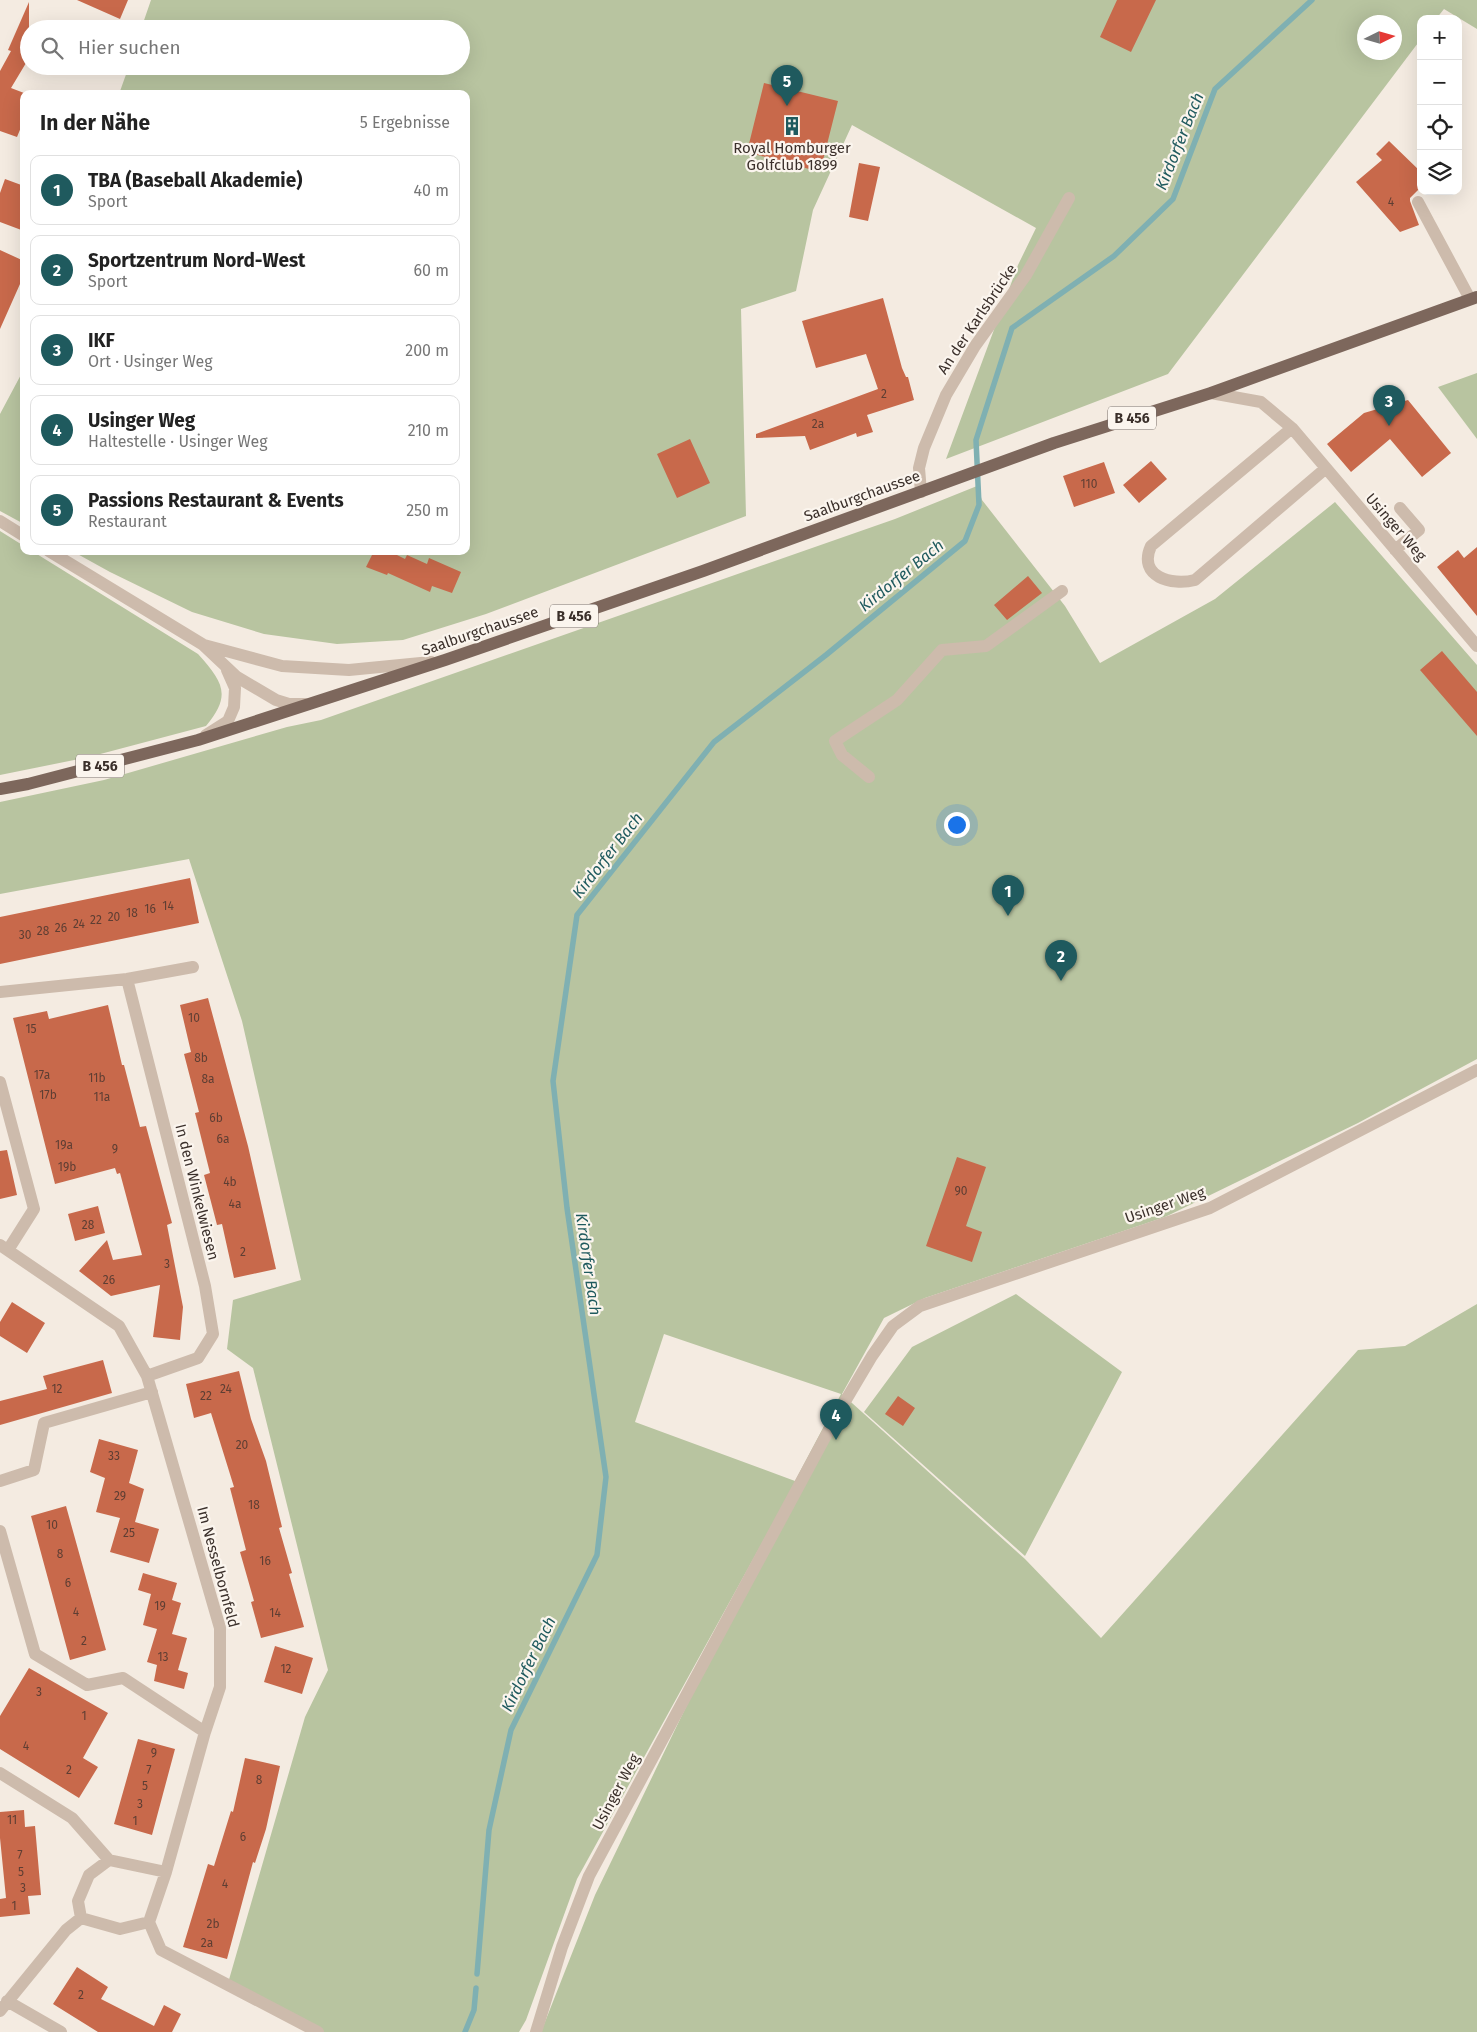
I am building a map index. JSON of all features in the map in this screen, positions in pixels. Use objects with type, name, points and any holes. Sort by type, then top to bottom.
[{"type":"main road","name":"B 456","points":[[1210,393],[1473,298]]},
{"type":"main road","name":"Saalburgchaussee","points":[[0,789],[28,784],[198,740],[445,660],[693,574],[1054,443],[1210,393]]},
{"type":"street","name":"An der Karlsbrücke","points":[[921,492],[919,468],[924,448],[946,395],[975,346],[1026,275],[1069,198]]},
{"type":"street","points":[[1418,202],[1473,298]]},
{"type":"street","name":"Usinger Weg","points":[[1210,393],[1261,402],[1292,428],[1477,646]]},
{"type":"street","points":[[1292,428],[1151,546],[1143,568],[1173,582],[1195,580],[1325,469]]},
{"type":"street","points":[[1395,550],[1419,530],[1400,508]]},
{"type":"street","points":[[0,521],[20,534]]},
{"type":"street","points":[[56,555],[202,644],[237,677],[276,700],[295,704],[314,702]]},
{"type":"street","points":[[869,777],[842,755],[835,741],[897,700],[942,650],[986,646],[1062,591]]},
{"type":"street","points":[[202,644],[282,666],[340,670],[445,660]]},
{"type":"street","points":[[198,740],[228,721],[234,707],[235,688],[226,668]]},
{"type":"street","points":[[0,992],[127,979],[193,967]]},
{"type":"street","name":"In den Winkelwiesen","points":[[127,979],[205,1286],[213,1334],[198,1358],[147,1376]]},
{"type":"street","name":"Usinger Weg","points":[[536,2032],[562,1947],[589,1876],[826,1435],[872,1356],[892,1326],[920,1306],[1210,1208],[1477,1070]]},
{"type":"street","points":[[0,1082],[34,1209],[4,1248]]},
{"type":"street","name":"Im Nesselbornfeld","points":[[4,1248],[120,1326],[147,1376],[220,1628],[220,1687],[205,1732],[166,1872],[149,1922]]},
{"type":"street","points":[[0,1481],[34,1470],[44,1424],[152,1392]]},
{"type":"street","points":[[0,1532],[34,1654],[87,1685],[123,1678],[205,1732]]},
{"type":"street","points":[[0,1773],[72,1818],[109,1860],[166,1872]]},
{"type":"street","points":[[81,1918],[78,1901],[89,1875],[109,1860]]},
{"type":"street","points":[[81,1918],[120,1929],[149,1922],[160,1950],[318,2032]]},
{"type":"street","points":[[61,2032],[4,2006],[66,1930],[81,1918]]},
{"type":"green space","points":[[151,0],[1477,0],[1477,29],[1462,20],[1462,15],[1454,15],[1444,9],[1439,15],[1417,15],[1417,44],[1168,374],[946,459],[1018,265],[1036,228],[852,125],[813,210],[796,291],[741,309],[746,516],[486,614],[403,640],[337,644],[264,634],[192,612],[79,555],[470,555],[470,90],[120,90],[126,75],[470,75],[470,20],[144,20]]},
{"type":"green space","points":[[1477,373],[1477,439],[1438,387]]},
{"type":"green space","points":[[20,376],[20,522],[0,511],[0,414]]},
{"type":"green space","points":[[977,486],[982,500],[1065,606],[1100,663],[1215,599],[1335,502],[1477,665],[1477,1059],[1358,1123],[1165,1217],[925,1298],[884,1318],[842,1394],[1025,1559],[1101,1638],[1358,1350],[1405,1346],[1477,1304],[1477,2032],[541,2032],[595,1895],[789,1494],[577,1879],[526,2020],[519,2032],[311,2032],[226,1990],[305,1717],[328,1670],[253,1368],[227,1349],[233,1300],[301,1280],[242,1021],[189,859],[0,894],[0,802],[104,780],[287,727],[321,720],[895,519]],"holes":[[[664,1334],[841,1394],[795,1481],[635,1422]]]},
{"type":"green space","points":[[0,531],[20,544],[20,555],[38,555],[198,654],[218,681],[221,697],[219,706],[206,726],[89,757],[0,775]]},
{"type":"green space","points":[[1016,1294],[1122,1372],[1025,1556],[864,1412],[912,1347]]},
{"type":"building","points":[[77,0],[128,0],[120,19]]},
{"type":"building","points":[[1117,0],[1156,0],[1131,52],[1100,37]]},
{"type":"building","points":[[29,2],[29,20],[21,20]]},
{"type":"building","points":[[20,23],[20,73],[11,88],[20,91],[20,130],[17,137],[0,131],[0,71],[11,51],[8,50]]},
{"type":"building","name":"Royal Homburger Golfclub 1899","points":[[764,83],[838,101],[820,172],[747,152]]},
{"type":"building","points":[[1389,141],[1417,168],[1417,191],[1410,198],[1410,201],[1419,225],[1400,232],[1356,182],[1382,160],[1376,154]]},
{"type":"building","points":[[859,163],[880,167],[868,221],[849,217]]},
{"type":"building","points":[[5,179],[20,185],[20,230],[0,222],[0,193]]},
{"type":"building","points":[[0,250],[20,259],[20,284],[0,329]]},
{"type":"building","points":[[883,298],[902,368],[906,377],[908,377],[914,400],[867,415],[873,432],[857,437],[856,433],[810,450],[805,436],[756,438],[756,434],[878,389],[866,354],[816,368],[802,321]]},
{"type":"building","points":[[1408,400],[1451,453],[1422,477],[1390,439],[1351,472],[1327,444],[1364,413]]},
{"type":"building","points":[[690,439],[710,483],[677,498],[657,454]]},
{"type":"building","points":[[1151,461],[1167,479],[1139,503],[1123,485]]},
{"type":"building","points":[[1104,462],[1115,493],[1074,507],[1063,476]]},
{"type":"building","points":[[1477,547],[1477,616],[1437,567],[1458,550],[1464,558]]},
{"type":"building","points":[[372,555],[397,555],[405,559],[407,555],[427,564],[429,558],[461,572],[452,593],[432,586],[430,592],[388,573],[387,575],[366,567]]},
{"type":"building","points":[[1028,576],[1042,593],[1007,620],[994,605]]},
{"type":"building","points":[[1442,651],[1477,692],[1477,736],[1420,670]]},
{"type":"building","points":[[190,878],[199,923],[0,964],[0,917]]},
{"type":"building","points":[[208,998],[248,1146],[276,1269],[234,1278],[222,1224],[217,1225],[204,1175],[210,1173],[195,1113],[199,1112],[184,1054],[191,1052],[180,1005]]},
{"type":"building","points":[[108,1005],[122,1065],[124,1065],[140,1127],[146,1126],[172,1223],[167,1225],[183,1307],[180,1340],[153,1337],[160,1285],[111,1296],[79,1271],[107,1240],[113,1260],[142,1255],[120,1173],[117,1174],[115,1168],[55,1184],[13,1018],[47,1011],[49,1019]]},
{"type":"building","points":[[7,1150],[17,1195],[0,1199],[0,1151]]},
{"type":"building","points":[[957,1157],[986,1167],[966,1226],[982,1232],[972,1262],[926,1246]]},
{"type":"building","points":[[98,1206],[105,1233],[75,1241],[68,1214]]},
{"type":"building","points":[[12,1302],[45,1323],[27,1353],[0,1336],[0,1322]]},
{"type":"building","points":[[103,1360],[112,1393],[0,1425],[0,1401],[47,1389],[43,1376]]},
{"type":"building","points":[[239,1371],[251,1419],[266,1461],[282,1527],[279,1528],[292,1573],[289,1574],[304,1627],[261,1638],[251,1602],[254,1601],[240,1552],[246,1550],[230,1488],[234,1487],[211,1413],[194,1418],[186,1384]]},
{"type":"building","points":[[898,1396],[915,1408],[903,1426],[885,1414]]},
{"type":"building","points":[[99,1439],[138,1450],[129,1483],[144,1489],[135,1522],[159,1529],[149,1563],[110,1552],[120,1518],[96,1512],[105,1478],[90,1472]]},
{"type":"building","points":[[66,1506],[106,1650],[70,1660],[31,1516]]},
{"type":"building","points":[[143,1573],[177,1583],[172,1600],[181,1603],[172,1634],[187,1638],[178,1670],[188,1673],[184,1689],[154,1681],[157,1665],[147,1662],[157,1629],[143,1625],[151,1594],[138,1590]]},
{"type":"building","points":[[275,1646],[313,1658],[302,1694],[264,1682]]},
{"type":"building","points":[[29,1668],[108,1713],[83,1758],[98,1767],[79,1798],[0,1749],[0,1716]]},
{"type":"building","points":[[138,1739],[175,1749],[152,1835],[114,1824]]},
{"type":"building","points":[[245,1758],[280,1766],[266,1829],[255,1863],[253,1862],[227,1959],[183,1947],[208,1864],[214,1866],[231,1811],[233,1812]]},
{"type":"building","points":[[24,1810],[25,1827],[35,1826],[41,1895],[28,1896],[30,1914],[0,1917],[0,1899],[6,1898],[0,1838],[0,1812]]},
{"type":"building","points":[[77,1967],[108,1987],[101,1999],[154,2026],[164,2005],[181,2014],[172,2032],[98,2032],[53,2004]]},
{"type":"waterway","name":"Kirdorfer Bach","points":[[477,1974],[489,1830],[511,1730],[597,1555],[606,1477],[567,1208],[553,1081],[577,915],[714,742],[826,655],[965,541],[979,505],[976,440],[1012,328],[1114,256],[1173,199],[1215,89],[1312,0]]},
{"type":"waterway","name":"Kirdorfer Bach","points":[[465,2032],[474,2010],[476,1988]]},
{"type":"place","name":"Passions Restaurant & Events","points":[[787,106]]},
{"type":"place","name":"Royal Homburger Golfclub 1899","points":[[792,126]]},
{"type":"place","name":"IKF","points":[[1389,426]]},
{"type":"place","name":"TBA (Baseball Akademie)","points":[[1008,916]]},
{"type":"place","name":"Sportzentrum Nord-West","points":[[1061,981]]},
{"type":"place","name":"Usinger Weg","points":[[836,1440]]}]
